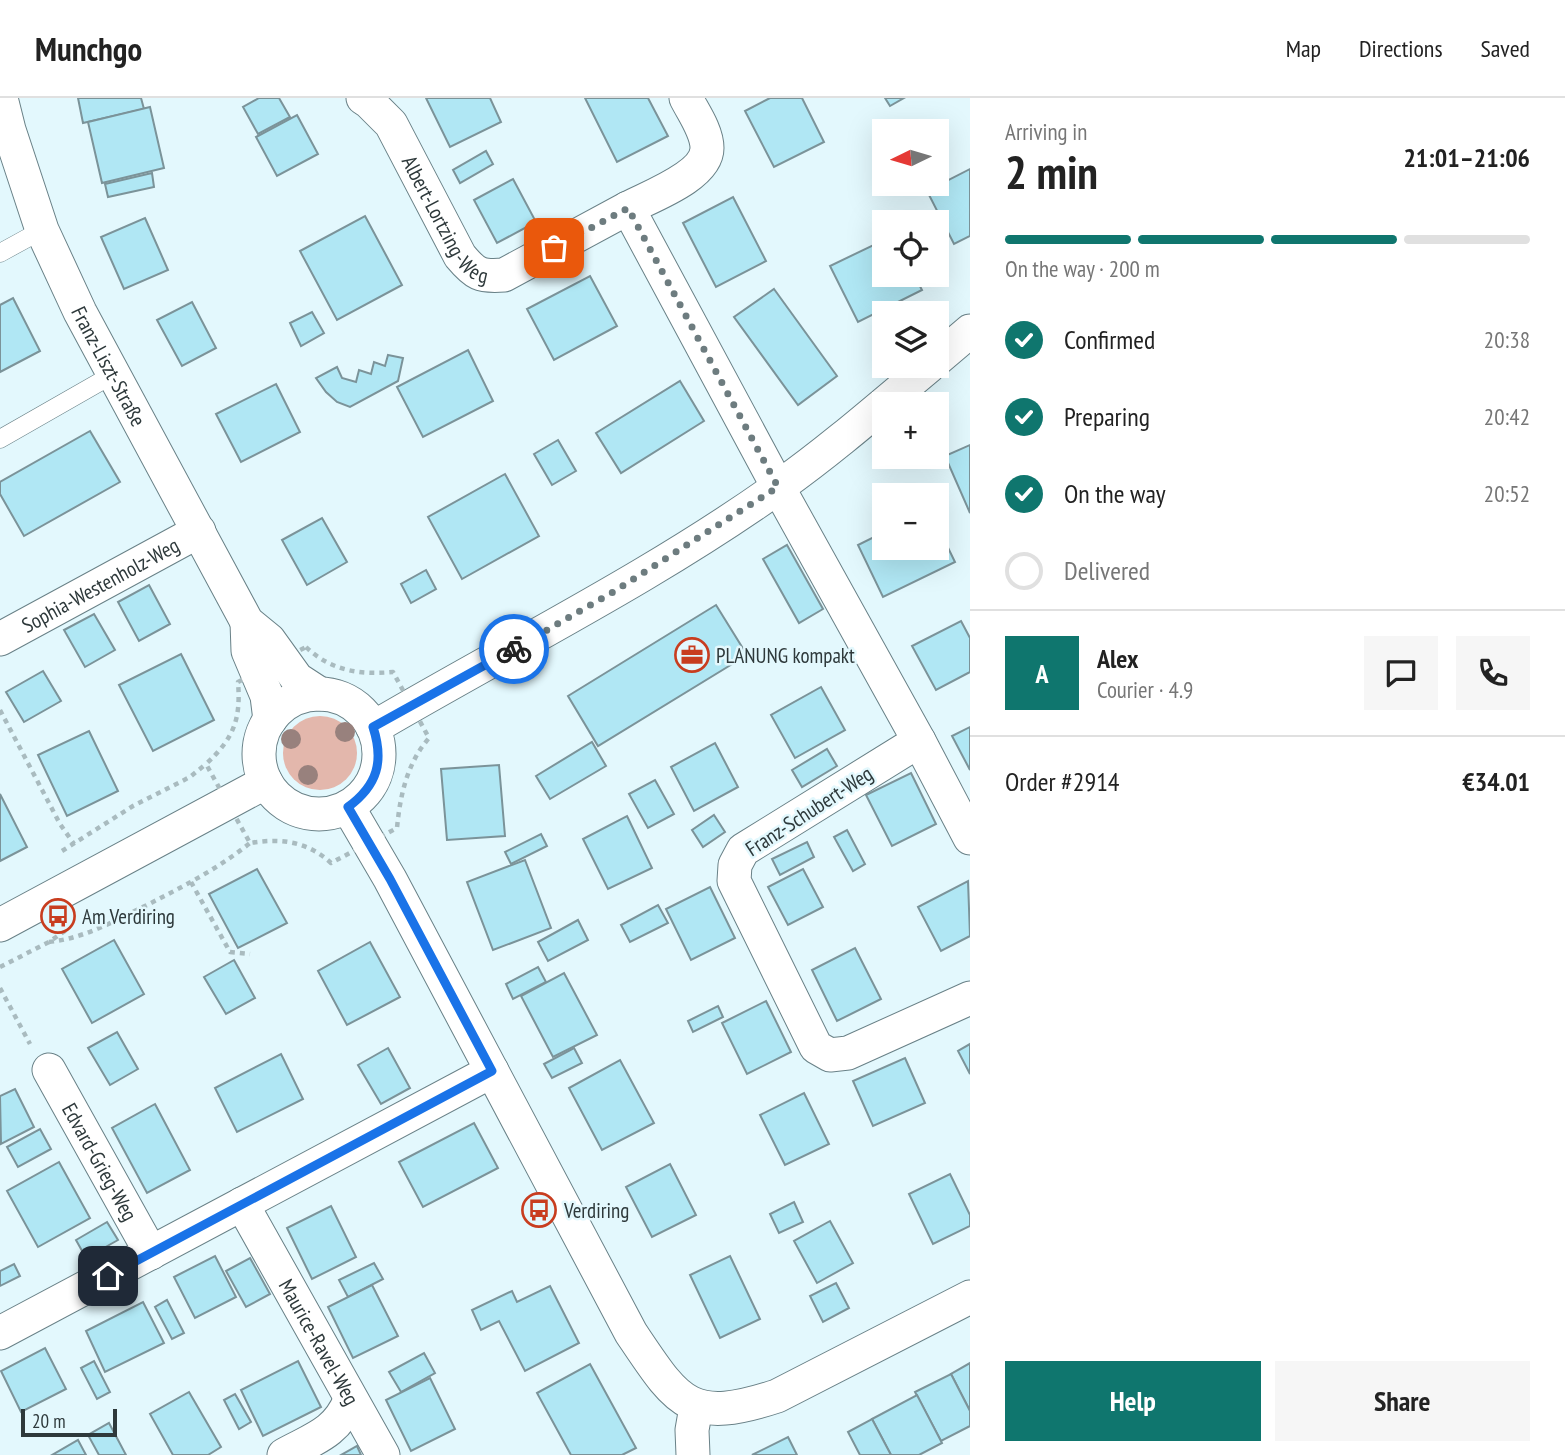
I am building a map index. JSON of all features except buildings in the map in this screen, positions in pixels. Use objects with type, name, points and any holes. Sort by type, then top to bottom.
[{"type":"street","name":"Franz-Liszt-Straße","points":[[1,98],[42,230],[112,375],[247,622],[248,651],[320,694]]},
{"type":"street","name":"Albert-Lortzing-Weg","points":[[363,98],[391,124],[460,256],[472,271],[488,277],[504,275],[695,173],[705,160],[707,146],[703,130],[686,98]]},
{"type":"street","points":[[628,208],[970,838]]},
{"type":"street","points":[[949,349],[970,331]]},
{"type":"street","points":[[373,727],[613,592],[778,487],[832,448],[915,378]]},
{"type":"street","name":"Sophia-Westenholz-Weg","points":[[0,639],[199,531]]},
{"type":"street","name":"Franz-Liszt-Straße","points":[[270,666],[267,696],[270,720]]},
{"type":"street","points":[[320,694],[351,704],[363,714],[373,727],[379,759],[368,789],[348,807],[320,814],[303,812],[286,804],[274,793],[266,782],[259,752],[265,729],[280,709],[306,696],[320,694]]},
{"type":"street","name":"Franz-Schubert-Weg","points":[[919,741],[743,850],[735,865],[734,881],[816,1047],[830,1055],[848,1053],[970,998]]},
{"type":"street","points":[[0,925],[266,782]]},
{"type":"street","points":[[348,807],[631,1333],[676,1395],[696,1407],[723,1409],[777,1396],[970,1297]]},
{"type":"street","name":"Edvard-Grieg-Weg","points":[[49,1070],[151,1253]]},
{"type":"street","points":[[0,1333],[492,1071]]},
{"type":"street","name":"Maurice-Ravel-Weg","points":[[242,1205],[350,1400],[344,1416],[332,1429],[284,1455]]},
{"type":"street","points":[[350,1400],[383,1455]]},
{"type":"street","points":[[693,1455],[692,1430],[696,1407]]},
{"type":"lane","points":[[0,253],[42,230]]},
{"type":"lane","points":[[0,439],[112,375]]},
{"type":"path","points":[[0,967],[49,942],[70,939],[99,929],[191,882],[250,843],[271,840],[298,842],[320,853],[331,863],[369,843],[397,828],[400,800],[407,776],[419,750],[429,738],[393,672],[369,674],[343,670],[319,659],[306,647],[238,682],[236,724],[223,748],[206,764],[190,777],[133,806],[51,857]]},
{"type":"path","points":[[0,710],[60,824],[74,844]]},
{"type":"path","points":[[206,764],[250,843]]},
{"type":"path","points":[[191,882],[230,952],[250,954]]},
{"type":"path","points":[[0,988],[38,1059],[49,1070]]},
{"type":"shaded area","points":[[320,716],[341,722],[351,732],[357,753],[351,774],[341,784],[320,790],[299,784],[289,774],[283,753],[289,732],[299,722]]},
{"type":"way so far","points":[[514,649],[708,534],[778,487],[628,208],[554,248]]},
{"type":"place","name":"PLANUNG kompakt","points":[[692,655]]},
{"type":"place","name":"Am Verdiring","points":[[58,916]]},
{"type":"place","name":"Verdiring","points":[[539,1210]]},
{"type":"route","points":[[108,1276],[492,1071],[390,879],[348,807],[368,789],[375,776],[379,759],[373,727],[514,649]]}]
